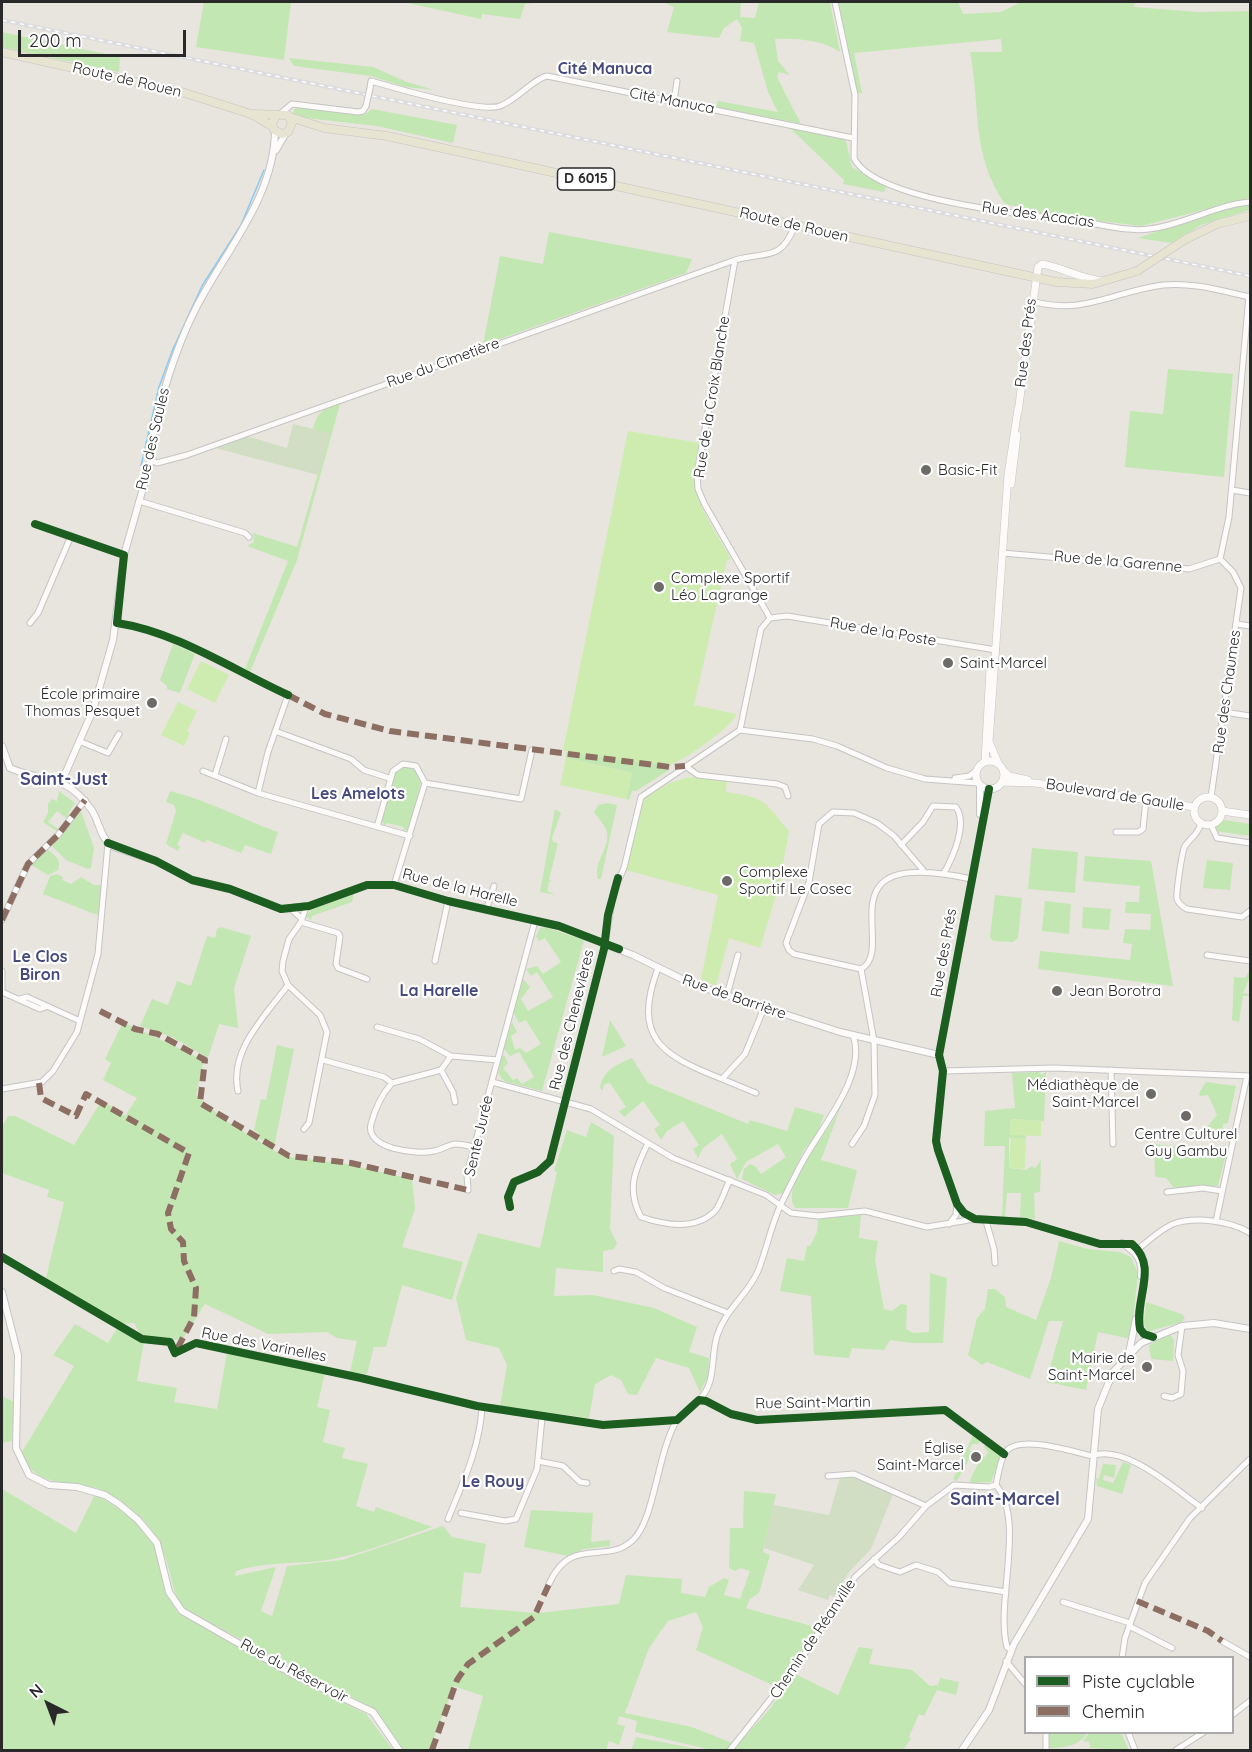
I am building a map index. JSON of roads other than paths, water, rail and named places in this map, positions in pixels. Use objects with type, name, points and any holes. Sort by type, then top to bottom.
[{"type":"main road","name":"Route de Rouen","points":[[2,52],[185,93],[251,114],[274,129],[288,132],[324,128]]},
{"type":"main road","name":"Route de Rouen","points":[[251,114],[278,115],[324,128],[387,136],[1035,278],[1074,284],[1107,282],[1137,271],[1186,239],[1217,224],[1251,216]]},
{"type":"main road","points":[[274,129],[278,115]]},
{"type":"main road","points":[[288,132],[292,123],[290,117]]},
{"type":"main road","points":[[1035,278],[1042,264],[1082,278],[1107,282]]},
{"type":"main road","name":"Rue des Prés","points":[[985,762],[1002,553],[1035,278]]},
{"type":"main road","name":"Rue des Prés","points":[[994,650],[989,742],[998,763]]},
{"type":"main road","points":[[985,762],[998,763],[1004,771],[1002,782],[997,788],[989,789],[979,784],[977,770],[985,762]]},
{"type":"main road","name":"Boulevard de Gaulle","points":[[1004,771],[1008,776],[1035,783],[1194,807]]},
{"type":"main road","name":"Boulevard de Gaulle","points":[[1002,782],[1035,783]]},
{"type":"main road","points":[[1210,797],[1218,800],[1222,811],[1219,821],[1211,825],[1201,823],[1195,817],[1194,807],[1202,798],[1210,797]]},
{"type":"main road","points":[[1222,811],[1251,815]]},
{"type":"street","points":[[835,2],[855,95],[854,138]]},
{"type":"street","name":"Cité Manuca","points":[[298,104],[363,111],[372,81],[424,95],[497,107],[513,100],[541,77],[547,75],[854,138]]},
{"type":"street","points":[[674,101],[677,81]]},
{"type":"street","points":[[278,115],[287,106],[298,104]]},
{"type":"street","points":[[290,117],[293,107],[298,104]]},
{"type":"street","name":"Rue des Saules","points":[[62,781],[98,692],[117,623],[124,555],[151,460],[149,453],[156,419],[178,348],[208,286],[244,229],[259,199],[270,162],[274,129]]},
{"type":"street","name":"Rue des Saules","points":[[270,162],[288,132]]},
{"type":"street","name":"Rue des Acacias","points":[[854,138],[854,158],[870,176],[925,196],[1013,214],[1134,230],[1170,225],[1228,205],[1251,202]]},
{"type":"street","points":[[735,260],[781,249],[788,244],[795,225]]},
{"type":"street","name":"Rue du Cimetière","points":[[151,460],[157,463],[187,455],[735,260]]},
{"type":"street","name":"Rue de la Croix Blanche","points":[[735,260],[697,481],[705,505],[770,618]]},
{"type":"street","points":[[1032,301],[1062,307],[1086,305],[1175,284],[1193,285],[1250,297],[1232,490],[1226,537],[1220,560]]},
{"type":"street","points":[[1232,490],[1251,493]]},
{"type":"street","points":[[139,501],[245,533],[249,537]]},
{"type":"street","points":[[35,524],[124,555]]},
{"type":"street","points":[[30,623],[38,614],[71,536]]},
{"type":"street","name":"Rue de la Garenne","points":[[1002,553],[1189,569],[1220,560]]},
{"type":"street","name":"Rue des Chaumes","points":[[1210,797],[1241,588],[1233,572],[1220,560]]},
{"type":"street","name":"Rue de la Poste","points":[[770,618],[788,616],[994,650]]},
{"type":"street","points":[[770,618],[761,629],[740,730],[813,739],[837,746],[887,768],[933,779],[979,784]]},
{"type":"street","points":[[117,623],[144,629],[192,649],[288,695],[258,794]]},
{"type":"street","points":[[1237,624],[1251,626]]},
{"type":"street","points":[[1224,712],[1251,716]]},
{"type":"street","name":"Rue des Chenevières","points":[[740,730],[641,797],[624,868],[614,890],[604,944],[566,1102],[591,1109],[673,1158],[766,1195],[791,1213],[818,1215],[865,1211],[927,1227],[947,1226],[975,1219]]},
{"type":"street","points":[[275,732],[351,759],[364,770],[389,778]]},
{"type":"street","points":[[79,741],[108,753],[119,734]]},
{"type":"street","points":[[215,775],[226,739]]},
{"type":"street","points":[[2,746],[10,768]]},
{"type":"street","points":[[424,783],[521,799],[532,750]]},
{"type":"street","points":[[377,827],[389,778],[398,767],[411,764],[421,771],[424,783],[394,885]]},
{"type":"street","points":[[685,766],[698,775],[777,784],[785,787],[788,796]]},
{"type":"street","points":[[2,769],[10,768],[24,774],[62,781],[72,787],[98,818],[108,843],[98,954],[80,1021],[71,1043],[53,1071],[42,1082],[2,1089]]},
{"type":"street","points":[[933,779],[966,777],[977,770]]},
{"type":"street","points":[[203,771],[258,794],[410,836]]},
{"type":"street","name":"Rue des Prés","points":[[978,839],[979,784]]},
{"type":"street","name":"Rue des Prés","points":[[957,1204],[936,1141],[943,1071],[939,1055],[989,789]]},
{"type":"street","points":[[1116,832],[1138,832],[1143,829],[1146,799]]},
{"type":"street","points":[[2,920],[28,864],[58,835],[85,800]]},
{"type":"street","points":[[901,845],[923,822],[933,806],[956,807],[959,812],[957,849],[944,873]]},
{"type":"street","points":[[861,969],[794,954],[786,943],[809,882],[819,824],[833,812],[854,813],[867,818],[888,830],[923,870]]},
{"type":"street","points":[[1201,823],[1199,832],[1186,845],[1183,853],[1177,898],[1181,905],[1194,910],[1242,917],[1250,914]]},
{"type":"street","points":[[1211,825],[1217,837],[1251,843]]},
{"type":"street","name":"Rue de la Harelle","points":[[108,843],[156,861],[192,880],[230,889],[268,905],[291,909],[306,907],[366,885],[394,885],[448,902],[535,921]]},
{"type":"street","points":[[861,969],[868,963],[871,952],[873,905],[879,886],[889,878],[923,870],[971,879]]},
{"type":"street","points":[[486,910],[494,886]]},
{"type":"street","points":[[435,962],[448,902]]},
{"type":"street","points":[[304,1129],[309,1123],[327,1032],[325,1024],[314,1008],[288,985],[282,971],[289,939],[306,907]]},
{"type":"street","points":[[291,909],[301,920],[338,933],[340,936],[336,964],[338,969],[367,979]]},
{"type":"street","name":"Rue de Barrière","points":[[535,921],[559,926],[633,955],[658,968],[764,1008],[874,1041],[939,1055]]},
{"type":"street","name":"Sente Jurée","points":[[468,1190],[467,1174],[535,921]]},
{"type":"street","points":[[727,995],[738,955]]},
{"type":"street","points":[[1207,955],[1251,961]]},
{"type":"street","points":[[658,968],[648,994],[646,1013],[656,1038],[680,1062],[756,1094]]},
{"type":"street","points":[[852,1144],[864,1126],[875,1095],[874,1041],[861,969]]},
{"type":"street","points":[[2,971],[2,991],[20,999],[27,997],[80,1021]]},
{"type":"street","points":[[238,1091],[236,1080],[249,1036],[288,985]]},
{"type":"street","points":[[722,1079],[745,1054],[764,1008]]},
{"type":"street","points":[[377,1027],[419,1039],[451,1056],[498,1060]]},
{"type":"street","points":[[714,1406],[711,1402],[711,1383],[717,1337],[728,1313],[758,1272],[780,1205],[807,1153],[834,1114],[856,1059],[853,1035]]},
{"type":"street","points":[[451,1056],[447,1058],[441,1070],[392,1083],[374,1113],[370,1129],[377,1142],[414,1152],[433,1152],[454,1143],[474,1147]]},
{"type":"street","points":[[323,1060],[384,1077],[392,1083]]},
{"type":"street","points":[[943,1071],[1030,1068],[1249,1076],[1216,1221]]},
{"type":"street","points":[[441,1070],[453,1092],[454,1102]]},
{"type":"street","points":[[1111,1070],[1113,1144]]},
{"type":"street","points":[[492,1082],[566,1102],[550,1161],[538,1172],[514,1182],[508,1197],[510,1207]]},
{"type":"street","points":[[648,1143],[635,1172],[633,1201],[641,1217],[665,1225],[694,1223],[715,1210],[730,1180]]},
{"type":"street","points":[[1167,1192],[1203,1188],[1222,1191]]},
{"type":"street","points":[[957,1204],[964,1213],[975,1219],[1026,1222],[1087,1241],[1122,1243],[1137,1251],[1146,1265],[1139,1323],[1144,1334],[1153,1337]]},
{"type":"street","points":[[947,1226],[956,1215],[957,1204]]},
{"type":"street","points":[[986,1221],[994,1249],[995,1263]]},
{"type":"street","points":[[1137,1251],[1175,1224],[1216,1221],[1242,1228],[1251,1233]]},
{"type":"street","points":[[1129,1354],[1134,1333],[1142,1268],[1137,1251]]},
{"type":"street","name":"Rue des Varinelles","points":[[2,1257],[142,1339],[170,1342],[175,1353],[196,1343],[480,1406]]},
{"type":"street","points":[[614,1271],[620,1269],[636,1272],[664,1288],[728,1313]]},
{"type":"street","name":"Rue du Réservoir","points":[[2,1292],[18,1355],[15,1439],[24,1468],[39,1482],[105,1495],[138,1520],[157,1543],[169,1592],[176,1605],[191,1617],[294,1675],[373,1712],[399,1750]]},
{"type":"street","points":[[962,1750],[989,1710],[1011,1650],[1088,1519],[1098,1409],[1102,1393],[1113,1372],[1141,1343],[1182,1326],[1214,1323],[1251,1329]]},
{"type":"street","points":[[1164,1396],[1172,1398],[1181,1394],[1183,1371],[1178,1355],[1182,1326]]},
{"type":"street","points":[[1134,1333],[1141,1343]]},
{"type":"street","points":[[549,1584],[554,1573],[569,1558],[624,1546],[638,1534],[647,1516],[663,1450],[678,1420],[708,1391],[711,1383]]},
{"type":"street","name":"Rue Saint-Martin","points":[[699,1400],[706,1401],[731,1414],[757,1420],[831,1415],[867,1416],[945,1410],[1004,1454]]},
{"type":"street","points":[[448,1519],[481,1430],[480,1406],[542,1418],[603,1425],[678,1420]]},
{"type":"street","points":[[461,1513],[505,1521],[516,1519],[533,1481],[538,1461],[542,1418]]},
{"type":"street","points":[[1011,1650],[1007,1647],[1003,1625],[1009,1552],[1006,1504],[996,1485],[1004,1454],[1015,1445],[1043,1445],[1092,1456],[1111,1455],[1150,1469],[1202,1508]]},
{"type":"street","points":[[1122,1656],[1130,1625],[1145,1583],[1190,1518],[1251,1460]]},
{"type":"street","points":[[538,1461],[563,1466],[580,1482],[587,1483]]},
{"type":"street","points":[[828,1476],[854,1474],[926,1506]]},
{"type":"street","name":"Chemin de Réanville","points":[[730,1750],[796,1667],[855,1577],[899,1537],[926,1506],[954,1485],[989,1487],[996,1485]]},
{"type":"street","points":[[874,1559],[879,1565],[900,1572],[916,1565],[938,1572],[950,1583],[1006,1592]]},
{"type":"street","points":[[1063,1602],[1130,1625],[1172,1648]]},
{"type":"street","points":[[1222,1641],[1251,1657]]},
{"type":"street","points":[[1006,1661],[1024,1684]]},
{"type":"street","points":[[1234,1714],[1251,1701]]},
{"type":"street","points":[[1046,1734],[1046,1750]]},
{"type":"street","points":[[1129,1734],[1136,1750]]},
{"type":"street","points":[[1176,1750],[1201,1734]]},
{"type":"waterway","points":[[141,466],[159,387],[173,349],[202,286],[241,225],[264,170]]},
{"type":"railway","points":[[2,20],[1250,276]]},
{"type":"place","name":"Basic-Fit","points":[[926,470]]},
{"type":"place","name":"Complexe Sportif Léo Lagrange","points":[[659,587]]},
{"type":"place","name":"Saint-Marcel","points":[[948,663]]},
{"type":"place","name":"École primaire Thomas Pesquet","points":[[152,703]]},
{"type":"place","name":"Complexe Sportif Le Cosec","points":[[727,881]]},
{"type":"place","name":"Jean Borotra","points":[[1057,991]]},
{"type":"place","name":"Médiathèque de Saint-Marcel","points":[[1151,1094]]},
{"type":"place","name":"Centre Culturel Guy Gambu","points":[[1186,1116]]},
{"type":"place","name":"Mairie de Saint-Marcel","points":[[1147,1367]]},
{"type":"place","name":"Église Saint-Marcel","points":[[976,1457]]},
{"type":"district","name":"Cité Manuca","points":[[605,69]]},
{"type":"district","name":"Saint-Just","points":[[64,780]]},
{"type":"district","name":"Les Amelots","points":[[358,794]]},
{"type":"district","name":"Le Clos Biron","points":[[40,966]]},
{"type":"district","name":"La Harelle","points":[[439,991]]},
{"type":"district","name":"Le Rouy","points":[[493,1482]]},
{"type":"district","name":"Saint-Marcel","points":[[1005,1500]]}]
